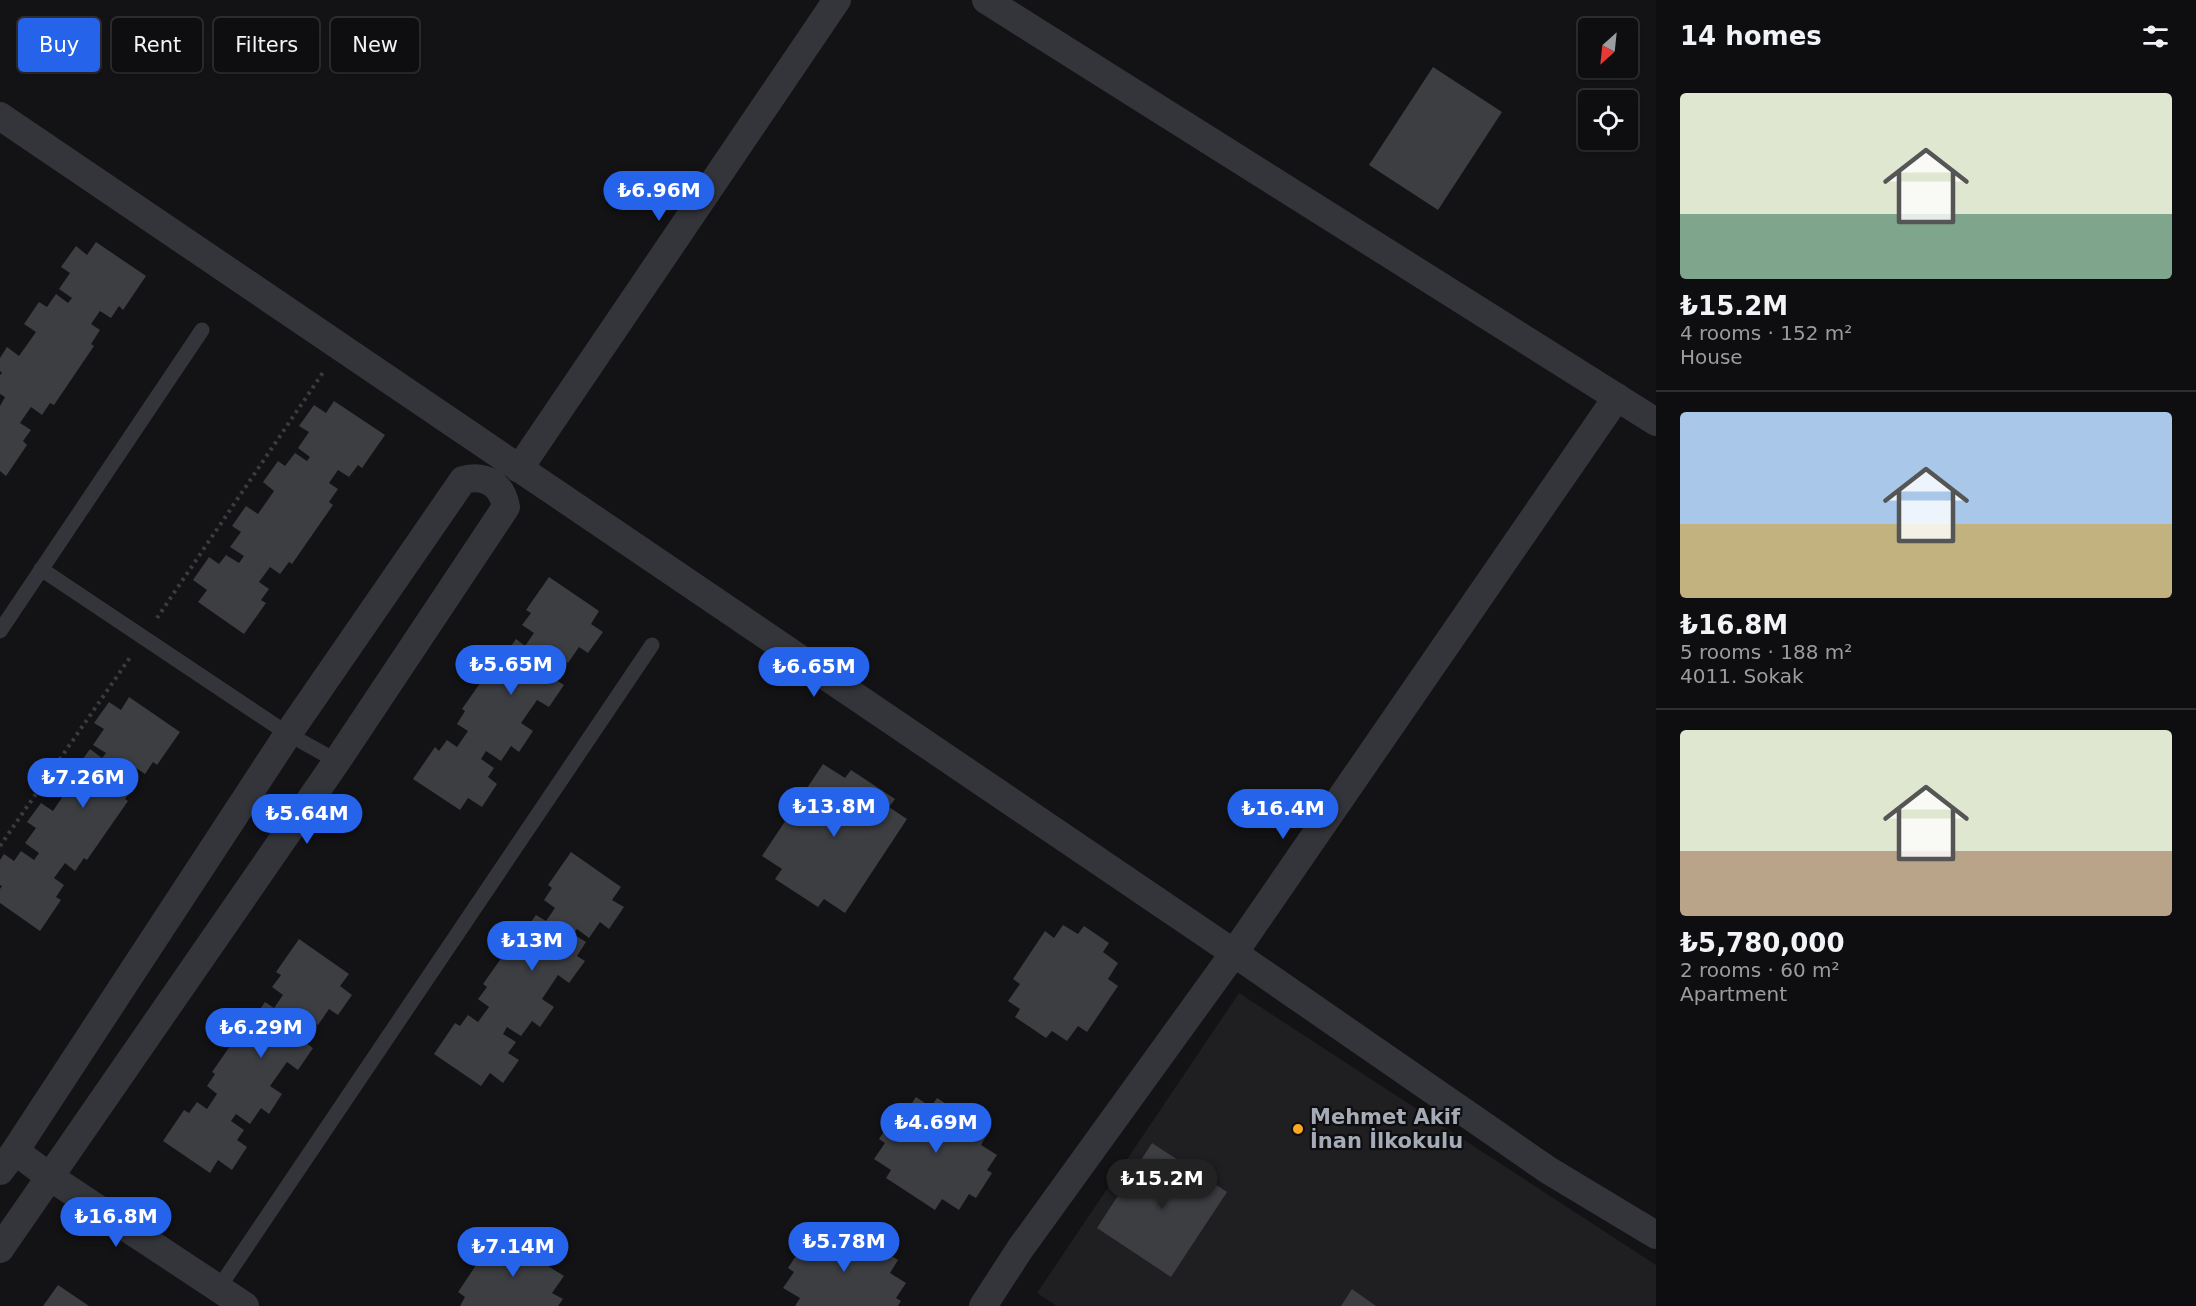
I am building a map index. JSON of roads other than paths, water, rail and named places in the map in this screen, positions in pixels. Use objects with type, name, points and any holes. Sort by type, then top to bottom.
[{"type":"street","points":[[519,469],[837,0]]},
{"type":"street","points":[[986,0],[1656,422]]},
{"type":"street","points":[[0,116],[1234,953],[1548,1170],[1656,1235]]},
{"type":"street","points":[[983,1306],[1020,1250],[1234,953],[1617,397]]},
{"type":"street","points":[[0,1249],[50,1177],[336,761],[506,507],[504,498],[493,483],[483,478],[473,477],[463,480],[288,734],[8,1161],[50,1177],[245,1306]]},
{"type":"lane","points":[[0,631],[202,330]]},
{"type":"lane","points":[[41,569],[288,734],[336,761]]},
{"type":"lane","points":[[218,1288],[652,645]]},
{"type":"place","name":"Mehmet Akif İnan İlkokulu","points":[[1298,1129]]}]
